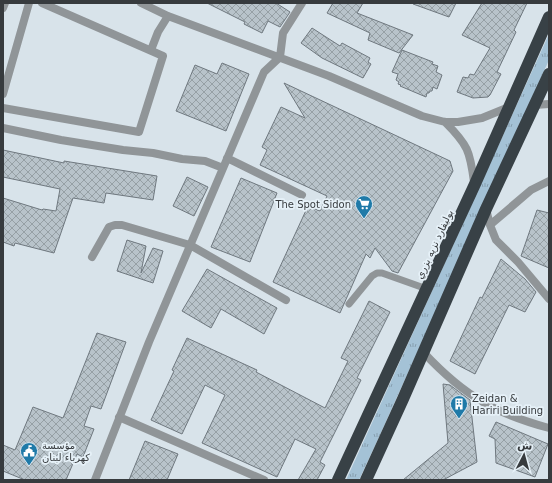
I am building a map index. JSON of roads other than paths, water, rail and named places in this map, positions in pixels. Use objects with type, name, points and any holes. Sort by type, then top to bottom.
[{"type":"highway","name":"بوليفارد نزيه بزري","points":[[338,480],[475,184],[549,17]]},
{"type":"highway","points":[[366,480],[424,353],[486,209],[549,74]]},
{"type":"street","points":[[3,8],[5,3]]},
{"type":"street","points":[[3,94],[29,3]]},
{"type":"street","points":[[3,108],[139,132],[163,56],[42,3]]},
{"type":"street","points":[[141,3],[168,16],[329,76],[422,116],[445,122],[458,122],[482,118],[509,107]]},
{"type":"street","points":[[95,480],[119,417],[190,245],[264,72],[280,57],[283,33],[302,3]]},
{"type":"street","points":[[151,50],[158,32],[168,16]]},
{"type":"street","points":[[535,105],[549,104]]},
{"type":"street","points":[[445,122],[458,136],[470,154],[475,184]]},
{"type":"street","points":[[3,128],[60,140],[122,150],[153,153],[182,159],[205,161],[223,168]]},
{"type":"street","points":[[228,158],[302,195]]},
{"type":"street","points":[[490,226],[531,190],[549,181]]},
{"type":"street","points":[[486,209],[490,226],[496,240],[518,262],[549,299]]},
{"type":"street","points":[[92,257],[109,227],[115,225],[129,227],[190,245],[286,300]]},
{"type":"street","points":[[424,353],[456,382],[482,402],[498,410],[549,428]]},
{"type":"street","points":[[119,417],[264,480]]},
{"type":"lane","points":[[350,304],[372,276],[377,273],[382,273],[426,289]]},
{"type":"place","name":"The Spot Sidon","points":[[364,219]]},
{"type":"place","name":"Zeidan & Hariri Building","points":[[459,419]]},
{"type":"place","name":"مؤسسة كهرباء لبنان","points":[[29,466]]}]
